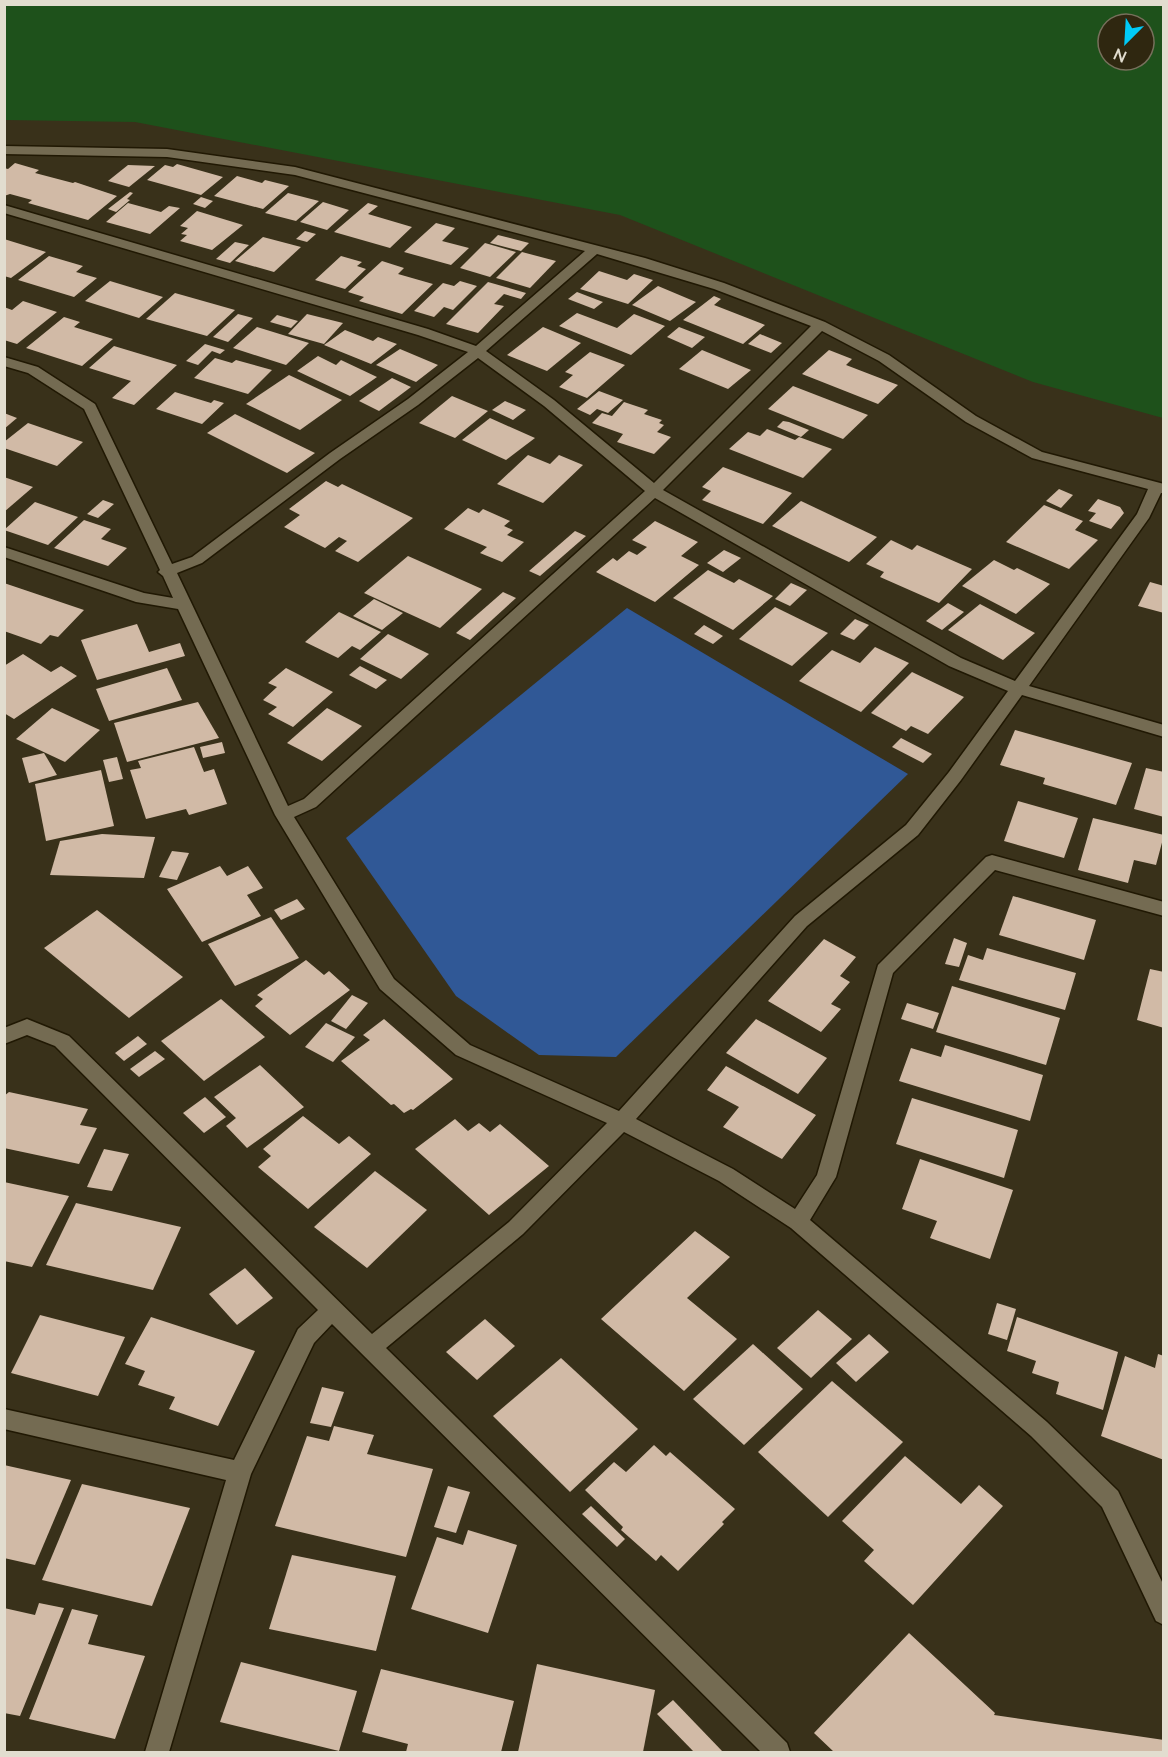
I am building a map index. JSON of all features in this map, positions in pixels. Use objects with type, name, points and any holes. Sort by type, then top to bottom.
[{"type":"street","points":[[4,150],[167,153],[295,171],[640,261],[719,286],[820,325],[884,358],[971,419],[1037,455],[1160,488],[1144,515],[955,776],[912,830],[801,921],[622,1121],[516,1228],[372,1347]]},
{"type":"street","points":[[4,209],[423,332],[478,351],[549,403],[654,491],[955,662],[1017,688],[1164,731]]},
{"type":"street","points":[[166,572],[196,560],[478,351],[593,250]]},
{"type":"street","points":[[284,815],[310,803],[654,491],[820,325]]},
{"type":"street","points":[[4,361],[33,370],[90,407],[166,572],[284,815],[387,984],[463,1050],[622,1121],[726,1175],[798,1222],[1039,1429],[1110,1499],[1164,1613]]},
{"type":"street","points":[[5,552],[141,598],[183,605]]},
{"type":"street","points":[[798,1222],[826,1177],[885,970],[992,862],[1164,909]]},
{"type":"street","points":[[4,1036],[27,1027],[62,1041],[331,1311],[372,1347],[778,1752]]},
{"type":"street","points":[[158,1752],[240,1472],[306,1336],[331,1311]]},
{"type":"street","points":[[4,1419],[240,1472]]},
{"type":"green space","points":[[5,4],[1163,5],[1163,418],[1033,382],[620,215],[135,122],[5,120]]},
{"type":"water","points":[[627,608],[908,774],[616,1057],[539,1055],[456,996],[346,838]]},
{"type":"building","points":[[15,163],[39,170],[35,173],[75,182],[117,196],[88,220],[28,203],[32,200],[10,194],[4,196],[4,168],[8,169]]},
{"type":"building","points":[[177,164],[223,177],[201,195],[147,180],[165,165],[173,167]]},
{"type":"building","points":[[128,165],[155,166],[129,187],[108,181]]},
{"type":"building","points":[[237,176],[262,183],[265,180],[289,186],[263,209],[214,196]]},
{"type":"building","points":[[130,192],[133,193],[127,199],[130,200],[116,212],[108,209]]},
{"type":"building","points":[[288,193],[319,201],[296,221],[265,213]]},
{"type":"building","points":[[201,197],[213,201],[205,208],[193,204]]},
{"type":"building","points":[[323,202],[349,210],[327,230],[300,222]]},
{"type":"building","points":[[128,203],[161,212],[169,206],[180,208],[150,234],[106,222]]},
{"type":"building","points":[[368,203],[378,206],[368,214],[412,227],[390,248],[334,232]]},
{"type":"building","points":[[197,211],[243,225],[212,250],[180,241],[187,235],[181,234],[188,228],[180,226]]},
{"type":"building","points":[[436,223],[455,228],[442,241],[469,248],[451,265],[404,252]]},
{"type":"building","points":[[305,231],[316,234],[307,242],[296,239]]},
{"type":"building","points":[[498,235],[529,243],[521,251],[490,243]]},
{"type":"building","points":[[263,237],[301,247],[274,272],[235,261]]},
{"type":"building","points":[[4,239],[46,252],[11,278],[4,276]]},
{"type":"building","points":[[235,242],[249,245],[230,263],[216,259]]},
{"type":"building","points":[[485,243],[516,252],[490,277],[460,268]]},
{"type":"building","points":[[522,252],[556,261],[530,288],[496,278]]},
{"type":"building","points":[[49,256],[83,266],[76,272],[97,278],[74,297],[18,280]]},
{"type":"building","points":[[341,256],[362,262],[357,266],[366,269],[345,289],[315,280]]},
{"type":"building","points":[[382,261],[404,268],[398,274],[433,284],[402,314],[359,301],[364,297],[348,292]]},
{"type":"building","points":[[599,271],[627,280],[634,274],[653,280],[628,304],[580,289]]},
{"type":"building","points":[[110,281],[163,297],[139,318],[85,301]]},
{"type":"building","points":[[460,281],[477,286],[453,310],[444,307],[434,317],[414,311],[443,283],[454,286]]},
{"type":"building","points":[[488,282],[526,293],[521,299],[504,294],[494,304],[504,306],[478,333],[446,324]]},
{"type":"building","points":[[658,286],[696,302],[670,321],[632,305]]},
{"type":"building","points":[[577,292],[603,302],[594,309],[568,299]]},
{"type":"building","points":[[175,293],[235,310],[207,336],[146,319]]},
{"type":"building","points":[[714,296],[721,299],[714,305],[765,325],[743,344],[683,320]]},
{"type":"building","points":[[23,301],[57,312],[17,344],[4,340],[4,307],[12,310]]},
{"type":"building","points":[[577,313],[617,328],[634,314],[665,326],[631,355],[559,326]]},
{"type":"building","points":[[238,314],[253,318],[228,342],[213,337]]},
{"type":"building","points":[[307,314],[343,323],[324,344],[288,334]]},
{"type":"building","points":[[277,315],[298,321],[291,328],[270,322]]},
{"type":"building","points":[[64,317],[80,322],[74,327],[113,339],[82,366],[26,348]]},
{"type":"building","points":[[257,327],[309,343],[286,365],[233,348]]},
{"type":"building","points":[[543,327],[581,343],[547,371],[507,355]]},
{"type":"building","points":[[679,327],[705,337],[692,348],[667,337]]},
{"type":"building","points":[[345,330],[373,341],[378,337],[397,344],[371,364],[324,345]]},
{"type":"building","points":[[760,334],[782,343],[771,353],[748,344]]},
{"type":"building","points":[[205,344],[225,350],[220,354],[212,351],[198,365],[186,361]]},
{"type":"building","points":[[114,346],[177,365],[134,405],[112,398],[131,381],[89,368]]},
{"type":"building","points":[[400,349],[438,365],[416,382],[376,365]]},
{"type":"building","points":[[702,350],[751,370],[728,389],[679,369]]},
{"type":"building","points":[[829,350],[852,359],[846,365],[898,385],[878,404],[802,374]]},
{"type":"building","points":[[590,352],[625,365],[587,398],[559,387],[573,375],[565,372]]},
{"type":"building","points":[[318,356],[336,365],[341,360],[377,377],[350,396],[297,371]]},
{"type":"building","points":[[215,358],[232,363],[236,360],[272,370],[248,394],[194,378]]},
{"type":"building","points":[[289,375],[342,400],[300,430],[246,404]]},
{"type":"building","points":[[392,378],[411,387],[379,411],[359,401]]},
{"type":"building","points":[[793,386],[868,415],[843,439],[768,409]]},
{"type":"building","points":[[599,391],[623,400],[608,413],[597,409],[590,415],[577,409]]},
{"type":"building","points":[[175,392],[211,403],[214,400],[224,403],[202,424],[156,409]]},
{"type":"building","points":[[452,396],[488,411],[455,438],[419,423]]},
{"type":"building","points":[[505,401],[526,410],[513,420],[492,410]]},
{"type":"building","points":[[624,402],[648,410],[644,414],[662,420],[659,423],[664,425],[657,432],[671,437],[654,454],[617,442],[623,434],[592,423],[602,413],[612,416]]},
{"type":"building","points":[[4,413],[17,418],[4,429]]},
{"type":"building","points":[[235,414],[315,453],[287,473],[207,433]]},
{"type":"building","points":[[490,418],[535,438],[506,460],[462,440]]},
{"type":"building","points":[[783,421],[809,430],[801,437],[777,427]]},
{"type":"building","points":[[28,423],[83,442],[57,466],[4,448],[4,442]]},
{"type":"building","points":[[767,429],[795,440],[799,437],[832,449],[803,478],[729,449],[748,432],[760,436]]},
{"type":"building","points":[[528,455],[550,464],[559,455],[583,465],[543,503],[497,484]]},
{"type":"building","points":[[723,467],[792,493],[763,524],[702,500],[711,491],[702,487]]},
{"type":"building","points":[[4,477],[33,487],[4,512]]},
{"type":"building","points":[[326,481],[338,487],[342,484],[413,518],[358,562],[335,551],[347,541],[339,537],[325,548],[284,527],[300,515],[289,509]]},
{"type":"building","points":[[1059,489],[1073,495],[1061,508],[1046,501]]},
{"type":"building","points":[[1098,499],[1120,507],[1124,513],[1111,529],[1089,521],[1096,513],[1088,511]]},
{"type":"building","points":[[103,500],[114,504],[98,518],[87,514]]},
{"type":"building","points":[[801,501],[877,537],[849,562],[772,526]]},
{"type":"building","points":[[35,502],[78,517],[48,545],[4,530]]},
{"type":"building","points":[[1044,505],[1083,521],[1075,530],[1098,540],[1069,569],[1006,542]]},
{"type":"building","points":[[468,508],[479,513],[483,509],[510,521],[504,526],[513,530],[507,535],[524,542],[502,562],[480,553],[487,547],[444,529]]},
{"type":"building","points":[[84,520],[111,529],[101,539],[127,548],[108,566],[54,548]]},
{"type":"building","points":[[655,521],[698,542],[681,556],[699,565],[655,602],[596,572],[613,558],[617,561],[629,551],[637,555],[647,547],[632,540]]},
{"type":"building","points":[[575,531],[586,536],[540,576],[529,571]]},
{"type":"building","points":[[891,540],[912,550],[917,545],[972,569],[939,603],[880,577],[884,572],[866,564]]},
{"type":"building","points":[[724,550],[741,558],[723,572],[707,563]]},
{"type":"building","points":[[408,556],[482,589],[440,628],[364,593]]},
{"type":"building","points":[[994,560],[1050,584],[1016,614],[962,586]]},
{"type":"building","points":[[708,570],[734,583],[739,579],[773,596],[733,630],[673,598]]},
{"type":"building","points":[[1150,582],[1164,586],[1164,613],[1138,606]]},
{"type":"building","points":[[4,583],[84,610],[58,637],[50,635],[41,644],[4,631]]},
{"type":"building","points":[[791,583],[807,590],[790,606],[775,599]]},
{"type":"building","points":[[503,592],[516,598],[470,640],[456,633]]},
{"type":"building","points":[[374,599],[403,613],[382,630],[353,616]]},
{"type":"building","points":[[948,603],[964,612],[942,630],[926,621]]},
{"type":"building","points":[[980,604],[1035,633],[1003,660],[948,630]]},
{"type":"building","points":[[775,607],[828,633],[792,666],[739,639]]},
{"type":"building","points":[[339,612],[381,632],[360,650],[352,646],[338,658],[305,642]]},
{"type":"building","points":[[855,619],[869,625],[854,640],[840,634]]},
{"type":"building","points":[[137,624],[149,652],[180,643],[185,656],[97,680],[81,640]]},
{"type":"building","points":[[704,625],[723,636],[713,644],[694,634]]},
{"type":"building","points":[[388,634],[429,654],[401,679],[360,659]]},
{"type":"building","points":[[875,647],[909,663],[861,712],[799,681],[832,650],[860,663]]},
{"type":"building","points":[[23,654],[51,672],[61,666],[77,676],[14,719],[4,713],[4,666]]},
{"type":"building","points":[[360,666],[387,680],[376,689],[349,675]]},
{"type":"building","points":[[167,668],[182,700],[109,721],[96,689]]},
{"type":"building","points":[[286,668],[333,692],[293,727],[268,714],[277,707],[263,700],[277,687],[268,683]]},
{"type":"building","points":[[912,672],[964,697],[928,734],[911,726],[906,731],[871,713]]},
{"type":"building","points":[[198,702],[219,738],[127,762],[114,723]]},
{"type":"building","points":[[52,708],[100,730],[65,762],[16,739]]},
{"type":"building","points":[[327,708],[362,726],[322,761],[287,743]]},
{"type":"building","points":[[1015,730],[1132,763],[1116,805],[1043,784],[1045,778],[1000,765]]},
{"type":"building","points":[[901,738],[932,754],[923,763],[892,747]]},
{"type":"building","points":[[222,742],[225,753],[203,758],[200,747]]},
{"type":"building","points":[[194,747],[204,772],[214,769],[227,804],[189,815],[186,809],[146,819],[130,770],[141,768],[138,761]]},
{"type":"building","points":[[44,753],[57,775],[29,783],[22,758]]},
{"type":"building","points":[[117,757],[123,779],[109,782],[103,760]]},
{"type":"building","points":[[1146,768],[1164,772],[1164,817],[1134,809]]},
{"type":"building","points":[[101,770],[114,826],[46,841],[35,784]]},
{"type":"building","points":[[1018,801],[1078,818],[1064,858],[1004,841]]},
{"type":"building","points":[[1093,818],[1164,835],[1156,865],[1134,860],[1128,883],[1078,870]]},
{"type":"building","points":[[102,834],[155,837],[144,878],[50,875],[60,841]]},
{"type":"building","points":[[172,851],[189,853],[177,880],[159,877]]},
{"type":"building","points":[[220,866],[227,876],[248,866],[263,888],[247,895],[261,916],[202,942],[167,889]]},
{"type":"building","points":[[1013,896],[1096,920],[1084,960],[999,935]]},
{"type":"building","points":[[297,899],[305,909],[281,920],[274,910]]},
{"type":"building","points":[[97,910],[183,977],[129,1018],[44,948]]},
{"type":"building","points":[[271,917],[299,958],[235,986],[208,944]]},
{"type":"building","points":[[954,938],[967,943],[959,967],[945,964]]},
{"type":"building","points":[[824,939],[856,957],[840,976],[850,982],[831,1004],[841,1009],[821,1032],[768,1001]]},
{"type":"building","points":[[987,948],[1076,973],[1065,1010],[959,980],[968,955],[983,960]]},
{"type":"building","points":[[306,960],[324,975],[329,971],[350,990],[290,1035],[255,1006],[263,999],[257,995]]},
{"type":"building","points":[[1150,969],[1164,972],[1164,1028],[1137,1020]]},
{"type":"building","points":[[952,986],[1060,1018],[1046,1065],[936,1032]]},
{"type":"building","points":[[352,995],[368,1003],[346,1029],[331,1021]]},
{"type":"building","points":[[221,999],[265,1037],[204,1081],[161,1041]]},
{"type":"building","points":[[907,1003],[939,1013],[933,1029],[901,1019]]},
{"type":"building","points":[[384,1019],[453,1079],[413,1110],[404,1113],[394,1104],[391,1105],[341,1061],[370,1040],[363,1035]]},
{"type":"building","points":[[756,1019],[827,1058],[798,1094],[726,1053]]},
{"type":"building","points":[[326,1023],[355,1037],[333,1062],[305,1047]]},
{"type":"building","points":[[138,1036],[147,1044],[124,1061],[115,1053]]},
{"type":"building","points":[[945,1045],[1043,1075],[1030,1121],[899,1081],[911,1048],[941,1057]]},
{"type":"building","points":[[155,1051],[165,1059],[139,1077],[130,1069]]},
{"type":"building","points":[[260,1065],[304,1107],[247,1148],[226,1126],[236,1118],[214,1097]]},
{"type":"building","points":[[726,1066],[816,1115],[782,1159],[723,1127],[739,1107],[707,1090]]},
{"type":"building","points":[[9,1092],[88,1109],[80,1125],[97,1128],[79,1164],[4,1148],[4,1096]]},
{"type":"building","points":[[205,1097],[226,1117],[204,1133],[183,1113]]},
{"type":"building","points":[[912,1098],[1018,1130],[1004,1178],[896,1144]]},
{"type":"building","points":[[303,1116],[339,1144],[349,1136],[371,1154],[308,1209],[258,1167],[271,1156],[263,1149]]},
{"type":"building","points":[[455,1119],[468,1131],[479,1123],[490,1132],[500,1124],[549,1166],[489,1215],[415,1149]]},
{"type":"building","points":[[104,1149],[129,1154],[112,1191],[87,1187]]},
{"type":"building","points":[[920,1159],[1013,1190],[990,1259],[930,1238],[937,1221],[902,1209]]},
{"type":"building","points":[[375,1171],[427,1210],[367,1268],[314,1227]]},
{"type":"building","points":[[4,1182],[69,1196],[32,1267],[4,1261]]},
{"type":"building","points":[[76,1203],[181,1227],[153,1290],[46,1265]]},
{"type":"building","points":[[695,1231],[730,1257],[687,1298],[737,1339],[684,1391],[601,1319]]},
{"type":"building","points":[[245,1268],[273,1298],[237,1325],[209,1294]]},
{"type":"building","points":[[997,1303],[1016,1309],[1007,1340],[988,1334]]},
{"type":"building","points":[[818,1310],[852,1339],[811,1378],[777,1348]]},
{"type":"building","points":[[40,1315],[125,1337],[98,1396],[11,1373]]},
{"type":"building","points":[[151,1317],[255,1351],[218,1426],[169,1409],[175,1397],[138,1385],[145,1371],[125,1364]]},
{"type":"building","points":[[1017,1317],[1118,1352],[1103,1410],[1056,1394],[1059,1382],[1032,1373],[1036,1361],[1007,1351]]},
{"type":"building","points":[[485,1319],[515,1346],[477,1380],[446,1352]]},
{"type":"building","points":[[869,1334],[889,1352],[856,1382],[836,1363]]},
{"type":"building","points":[[753,1344],[803,1389],[744,1445],[693,1399]]},
{"type":"building","points":[[1158,1354],[1164,1356],[1164,1460],[1101,1436],[1125,1356],[1155,1368]]},
{"type":"building","points":[[561,1358],[638,1429],[570,1492],[493,1416]]},
{"type":"building","points":[[832,1381],[903,1442],[828,1517],[758,1452]]},
{"type":"building","points":[[322,1387],[344,1392],[331,1427],[310,1423]]},
{"type":"building","points":[[334,1426],[374,1435],[367,1454],[433,1469],[406,1557],[275,1526],[307,1436],[329,1441]]},
{"type":"building","points":[[654,1445],[666,1456],[670,1452],[735,1509],[722,1522],[724,1524],[678,1571],[661,1555],[656,1561],[621,1530],[623,1527],[585,1490],[614,1462],[626,1472]]},
{"type":"building","points":[[905,1456],[961,1504],[979,1485],[1003,1506],[913,1605],[864,1561],[874,1550],[842,1521]]},
{"type":"building","points":[[4,1465],[71,1480],[35,1565],[4,1558]]},
{"type":"building","points":[[82,1484],[190,1508],[152,1606],[42,1580]]},
{"type":"building","points":[[448,1486],[470,1492],[456,1533],[434,1527]]},
{"type":"building","points":[[591,1506],[625,1539],[617,1547],[582,1514]]},
{"type":"building","points":[[468,1530],[517,1545],[488,1633],[411,1609],[437,1537],[463,1545]]},
{"type":"building","points":[[292,1555],[396,1576],[376,1651],[269,1629]]},
{"type":"building","points":[[39,1603],[64,1608],[20,1716],[4,1713],[4,1608],[35,1615]]},
{"type":"building","points":[[72,1609],[98,1615],[88,1644],[145,1656],[115,1739],[29,1719]]},
{"type":"building","points":[[909,1633],[995,1713],[994,1715],[1164,1740],[1164,1752],[834,1752],[814,1733]]},
{"type":"building","points":[[241,1662],[357,1691],[339,1751],[220,1722]]},
{"type":"building","points":[[537,1664],[655,1690],[643,1752],[518,1752]]},
{"type":"building","points":[[381,1669],[514,1701],[501,1752],[406,1752],[408,1744],[362,1732]]},
{"type":"building","points":[[673,1700],[723,1752],[694,1752],[657,1714]]}]
